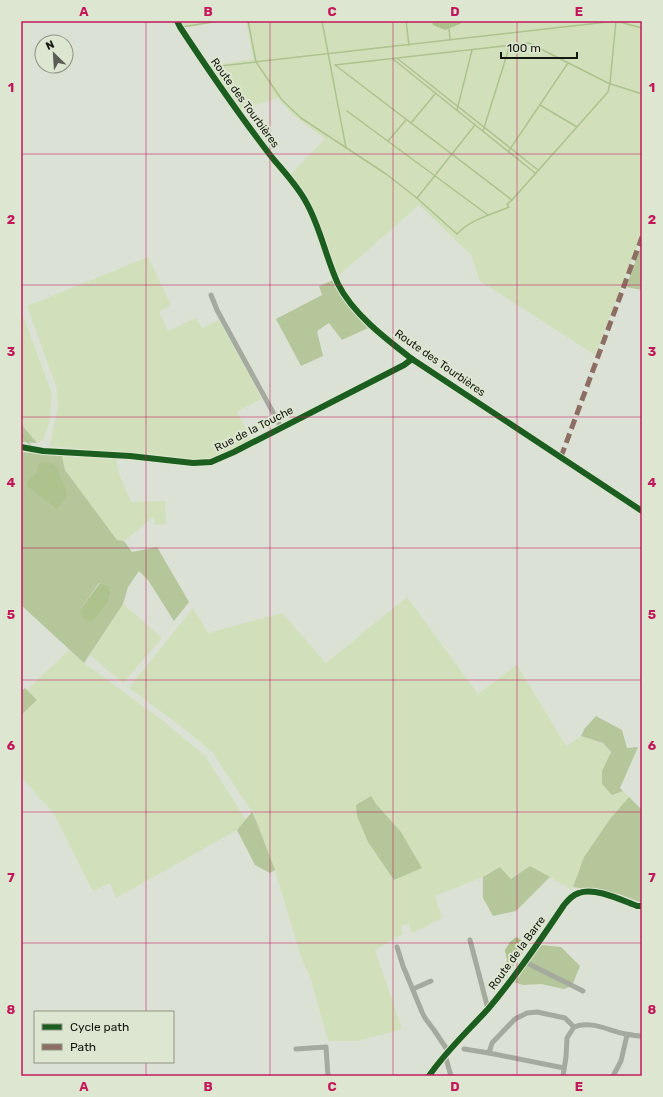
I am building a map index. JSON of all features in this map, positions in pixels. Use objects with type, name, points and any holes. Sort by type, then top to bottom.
[{"type":"street","name":"Route des Tourbières","points":[[177,21],[225,94],[297,187],[307,203],[338,284],[348,300],[365,320],[412,359],[642,511]]},
{"type":"street","name":"Rue de la Touche","points":[[211,295],[217,310],[281,427]]},
{"type":"street","name":"Rue de la Touche","points":[[21,447],[43,451],[130,456],[181,462],[211,462],[404,365],[412,359]]},
{"type":"street","name":"Route de la Barre","points":[[429,1076],[446,1053],[488,1009],[525,962],[571,897],[579,892],[590,891],[607,895],[637,906],[642,906]]},
{"type":"street","points":[[470,940],[488,1009]]},
{"type":"street","points":[[397,947],[403,966],[425,1018],[434,1030],[446,1053],[451,1076]]},
{"type":"street","points":[[525,962],[583,991]]},
{"type":"street","points":[[413,989],[431,981]]},
{"type":"street","points":[[489,1053],[492,1043],[510,1024],[515,1019],[527,1013],[537,1012],[565,1018],[574,1027]]},
{"type":"street","points":[[563,1076],[567,1038],[574,1027],[581,1024],[588,1024],[627,1035],[642,1036]]},
{"type":"street","points":[[613,1076],[621,1061],[627,1035]]},
{"type":"street","points":[[296,1050],[326,1047],[328,1076]]},
{"type":"street","points":[[464,1049],[564,1068]]},
{"type":"shaded area","points":[[179,21],[225,21],[182,28]]},
{"type":"shaded area","points":[[246,21],[642,21],[642,233],[595,355],[480,281],[471,255],[419,205],[338,276],[316,216],[305,192],[291,174],[325,139],[292,114],[278,98],[239,110],[209,66],[253,59]]},
{"type":"shaded area","points":[[432,21],[462,21],[460,24],[445,30],[433,25]]},
{"type":"shaded area","points":[[642,243],[642,290],[626,287]]},
{"type":"shaded area","points":[[148,257],[171,305],[159,312],[168,331],[196,318],[202,328],[219,320],[262,399],[237,411],[251,440],[222,455],[205,460],[180,459],[50,446],[58,405],[56,386],[27,306]]},
{"type":"shaded area","points":[[333,280],[342,297],[368,328],[342,340],[329,323],[317,331],[323,356],[301,366],[276,319],[322,295],[319,286]]},
{"type":"shaded area","points":[[21,310],[52,394],[49,423],[43,440],[37,443],[21,424]]},
{"type":"shaded area","points":[[21,424],[37,443],[22,442]]},
{"type":"shaded area","points":[[21,452],[62,456],[65,470],[117,540],[124,541],[132,552],[157,547],[189,602],[174,621],[148,580],[139,571],[128,587],[123,604],[84,663],[21,605]],"holes":[[[99,583],[111,587],[109,600],[80,610]]]},
{"type":"shaded area","points":[[62,456],[116,459],[119,473],[131,502],[165,501],[166,524],[155,525],[153,517],[124,541],[117,540],[65,470]]},
{"type":"shaded area","points":[[48,461],[56,466],[66,490],[67,497],[57,509],[26,485],[36,473],[40,463]]},
{"type":"shaded area","points":[[100,583],[111,587],[109,600],[96,617],[90,622],[82,617],[80,610]]},
{"type":"shaded area","points":[[407,597],[478,694],[517,665],[566,746],[581,736],[603,743],[611,752],[602,771],[612,795],[623,791],[629,797],[610,819],[584,857],[572,890],[530,866],[510,879],[500,867],[483,877],[435,896],[442,918],[412,933],[408,923],[401,926],[403,934],[375,950],[402,1029],[358,1041],[328,1041],[311,979],[301,957],[275,870],[252,812],[212,752],[182,727],[129,688],[193,608],[208,633],[282,613],[326,663]]},
{"type":"shaded area","points":[[123,604],[162,638],[123,683],[90,655]]},
{"type":"shaded area","points":[[69,650],[84,663],[162,720],[205,756],[246,820],[237,830],[116,898],[110,883],[93,891],[54,814],[21,777],[21,715],[37,700],[27,690]]},
{"type":"shaded area","points":[[25,688],[37,700],[21,715],[21,691]]},
{"type":"shaded area","points":[[596,716],[622,730],[627,748],[638,747],[620,788],[623,791],[612,795],[602,784],[602,771],[611,752],[603,743],[581,736],[585,728]]},
{"type":"shaded area","points":[[371,796],[376,804],[401,832],[422,868],[394,880],[368,842],[357,816],[356,805]]},
{"type":"shaded area","points":[[629,797],[642,810],[642,903],[619,894],[573,887],[584,857],[610,819]]},
{"type":"shaded area","points":[[252,812],[275,870],[270,873],[255,865],[237,830]]},
{"type":"shaded area","points":[[530,866],[550,877],[516,911],[493,916],[483,898],[483,877],[500,867],[511,879]]},
{"type":"shaded area","points":[[516,937],[527,945],[510,971],[505,966],[507,960],[505,950],[510,942]]},
{"type":"shaded area","points":[[542,945],[561,947],[580,966],[572,986],[564,989],[541,984],[523,985],[511,981]]},
{"type":"waterway","points":[[182,27],[219,21]]},
{"type":"waterway","points":[[248,21],[256,62],[282,100],[301,118],[386,174],[417,198],[457,234],[475,221],[509,207],[507,204],[608,92],[616,21]]},
{"type":"waterway","points":[[322,21],[346,148]]},
{"type":"waterway","points":[[406,21],[409,45]]},
{"type":"waterway","points":[[211,67],[616,21],[642,28]]},
{"type":"waterway","points":[[449,28],[450,40]]},
{"type":"waterway","points":[[512,200],[335,65],[529,43],[608,83],[642,94]]},
{"type":"waterway","points":[[483,131],[510,45]]},
{"type":"waterway","points":[[457,110],[472,50]]},
{"type":"waterway","points":[[393,59],[535,173]]},
{"type":"waterway","points":[[398,59],[538,170]]},
{"type":"waterway","points":[[508,152],[568,63]]},
{"type":"waterway","points":[[411,123],[435,94]]},
{"type":"waterway","points":[[540,105],[577,127]]},
{"type":"waterway","points":[[347,111],[488,215]]},
{"type":"waterway","points":[[388,141],[406,120]]},
{"type":"waterway","points":[[417,198],[475,125]]},
{"type":"waterway","points":[[21,434],[31,446]]},
{"type":"marked path","points":[[561,457],[642,237]]},
{"type":"cycle path","points":[[177,21],[238,112],[303,196],[315,221],[338,284],[344,295],[361,316],[412,359],[642,511]]},
{"type":"cycle path","points":[[21,447],[43,451],[130,456],[193,463],[211,462],[234,452],[404,365],[412,359]]},
{"type":"cycle path","points":[[429,1076],[450,1050],[498,997],[572,896],[579,893],[593,892],[608,895],[637,906],[642,906]]}]
